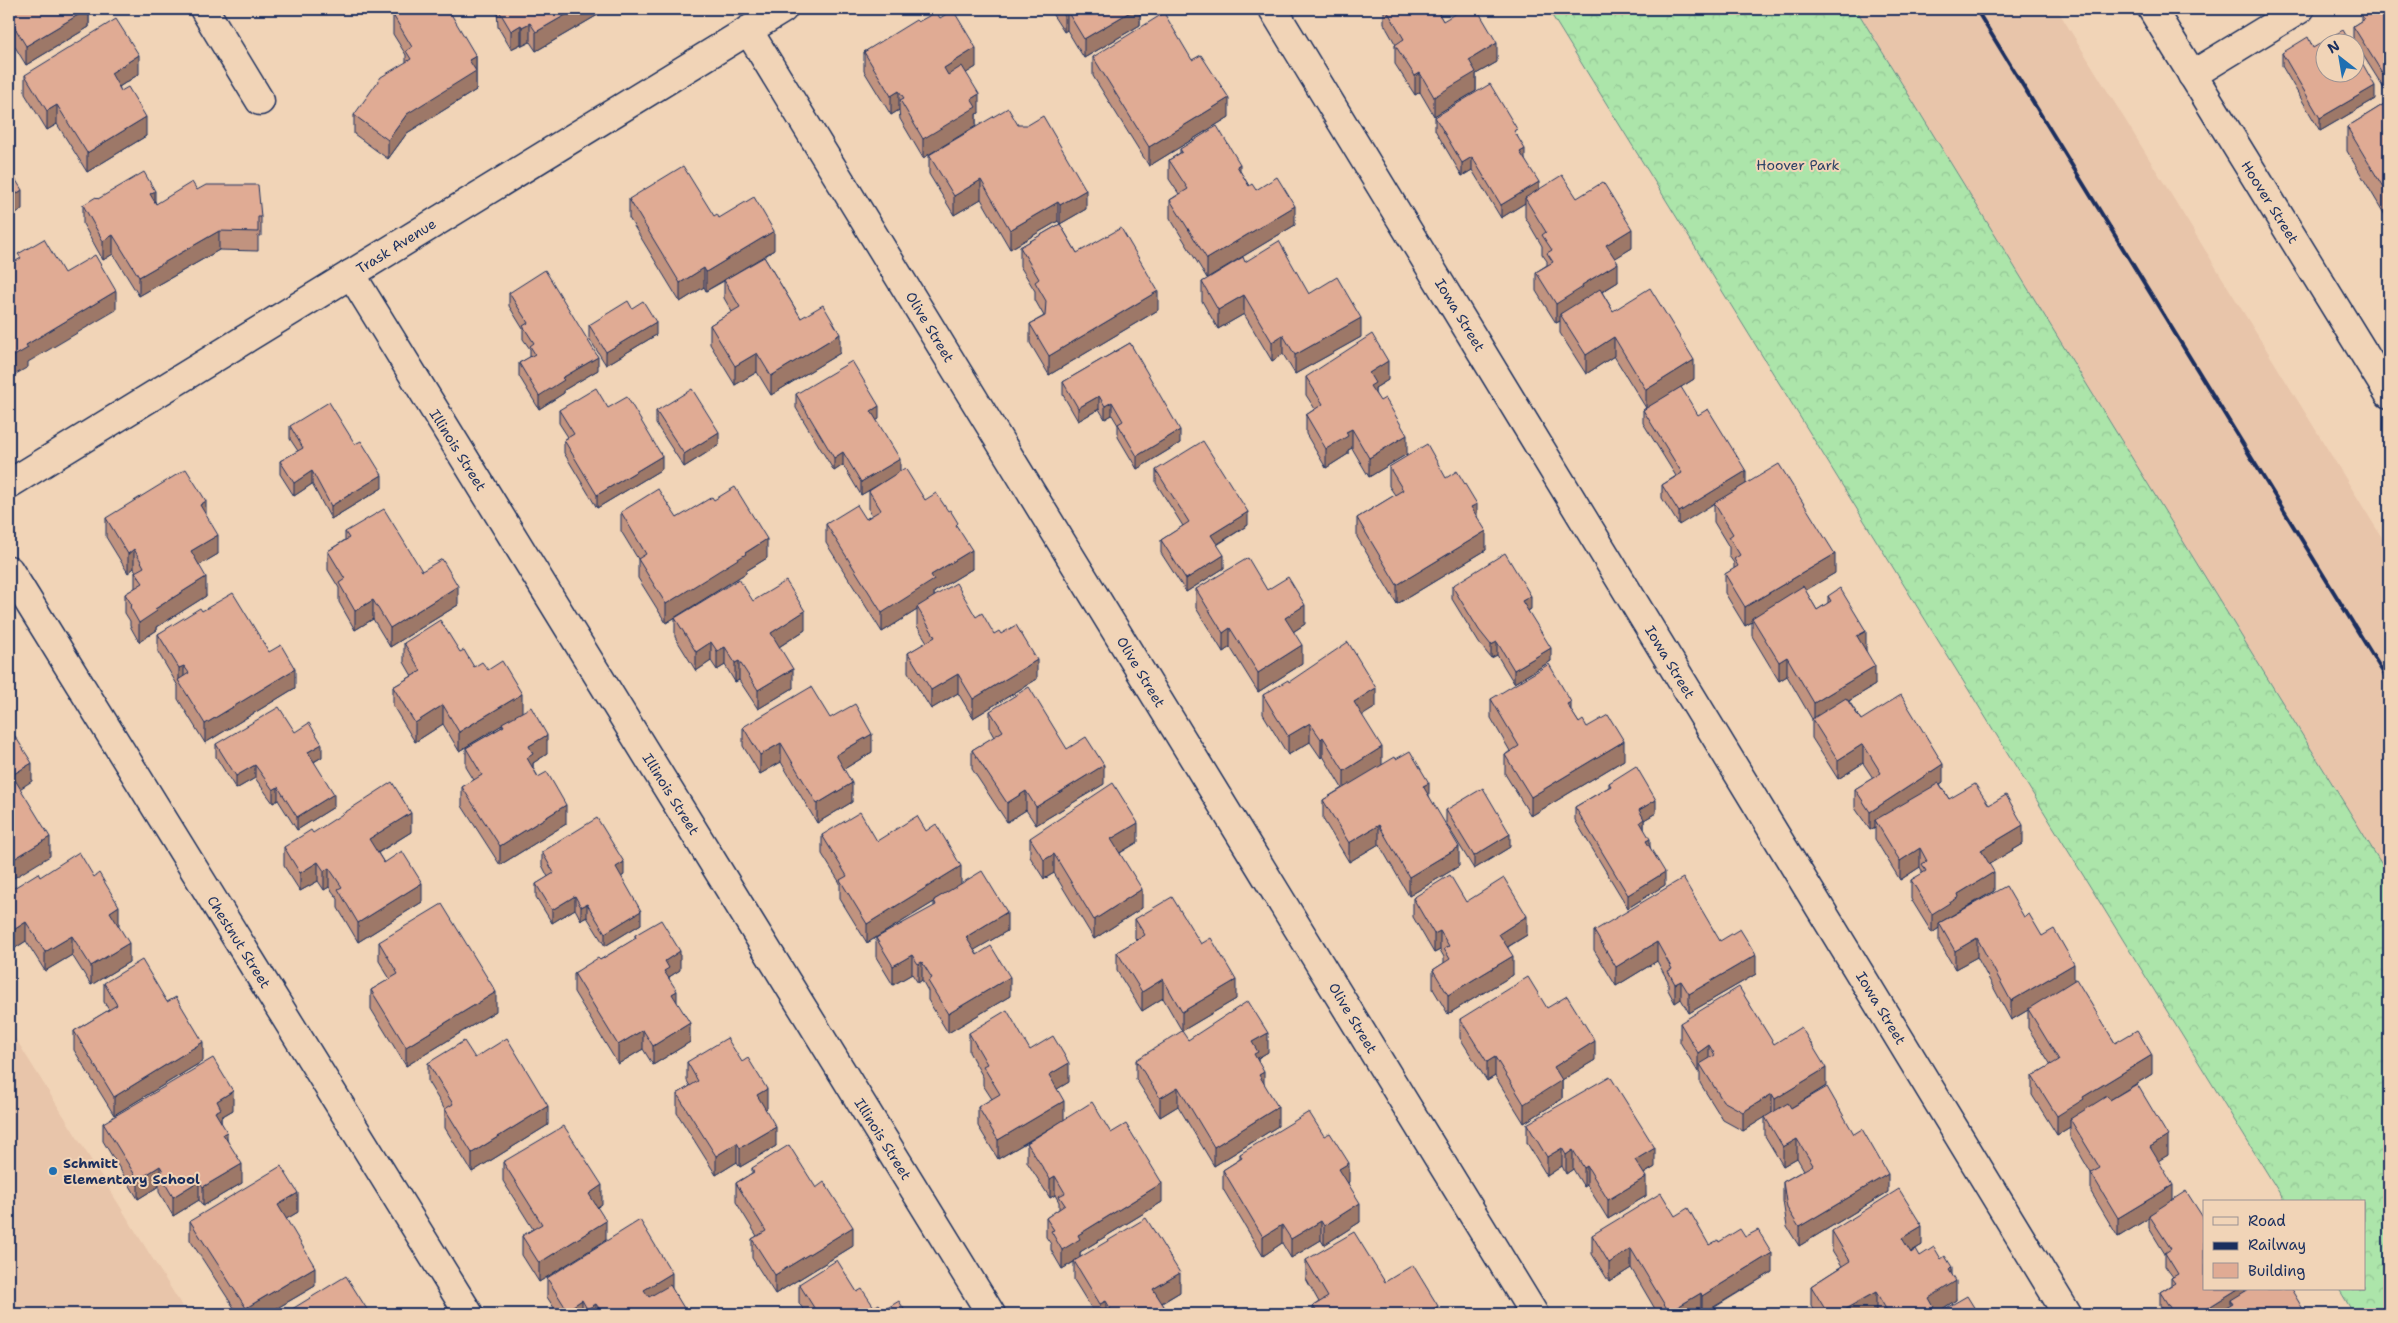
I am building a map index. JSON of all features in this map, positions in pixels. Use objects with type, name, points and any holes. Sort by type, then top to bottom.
[{"type":"street","points":[[204,9],[260,101]]},
{"type":"street","name":"Trask Avenue","points":[[9,484],[783,9]]},
{"type":"street","name":"Iowa Street","points":[[1273,9],[2067,1314]]},
{"type":"street","name":"Hoover Street","points":[[2152,9],[2389,392]]},
{"type":"street","points":[[2192,75],[2300,9]]},
{"type":"street","name":"Olive Street","points":[[748,30],[1534,1314]]},
{"type":"street","name":"Illinois Street","points":[[350,274],[991,1314]]},
{"type":"street","name":"Chestnut Street","points":[[9,570],[469,1314]]},
{"type":"shaded area","points":[[1856,9],[2057,9],[2389,549],[2389,876]]},
{"type":"shaded area","name":"Schmitt Elementary School","points":[[9,1028],[187,1314],[9,1314]]},
{"type":"green space","name":"Hoover Park","points":[[1548,9],[1856,9],[2389,876],[2389,1314],[2354,1314],[2340,1290],[2366,1290],[2366,1200],[2284,1200]]},
{"type":"building","points":[[9,9],[88,9],[26,46],[9,18]]},
{"type":"building","points":[[402,9],[448,9],[476,56],[469,60],[476,71],[407,114],[388,140],[354,115],[381,77],[411,59],[406,51],[412,47],[393,15]]},
{"type":"building","points":[[498,9],[576,9],[536,32],[530,23],[522,27],[521,25],[511,31]]},
{"type":"building","points":[[1061,9],[1135,9],[1084,39],[1067,11],[1064,13]]},
{"type":"building","points":[[1386,9],[1436,9],[1443,21],[1463,9],[1477,9],[1497,43],[1469,60],[1476,72],[1434,97],[1420,73],[1415,76],[1395,45],[1404,39]]},
{"type":"building","points":[[2370,9],[2389,9],[2388,82],[2366,47],[2366,32],[2357,32],[2353,26],[2364,19],[2361,14]]},
{"type":"building","points":[[953,10],[976,48],[944,68],[948,75],[962,66],[979,94],[971,99],[976,107],[923,139],[900,100],[904,98],[899,91],[891,96],[864,52],[916,20],[918,22],[936,12],[940,18]]},
{"type":"building","points":[[1164,13],[1192,60],[1201,55],[1229,98],[1149,147],[1093,57]]},
{"type":"building","points":[[116,19],[139,55],[111,73],[121,91],[128,87],[146,117],[87,153],[57,105],[47,111],[25,75]]},
{"type":"building","points":[[2308,37],[2313,48],[2316,46],[2316,82],[2366,82],[2366,70],[2375,86],[2320,118],[2282,53]]},
{"type":"building","points":[[1490,84],[1517,129],[1514,131],[1525,149],[1520,152],[1539,182],[1501,205],[1472,157],[1462,163],[1435,117]]},
{"type":"building","points":[[2389,101],[2389,197],[2347,127]]},
{"type":"building","points":[[1008,108],[1018,125],[1028,125],[1043,116],[1086,190],[1060,205],[1058,202],[1010,230],[981,180],[954,196],[929,155]]},
{"type":"building","points":[[1217,126],[1240,164],[1237,166],[1249,186],[1252,184],[1256,190],[1277,177],[1295,206],[1207,259],[1170,200],[1188,189],[1169,160],[1182,152],[1180,149]]},
{"type":"building","points":[[683,166],[714,216],[717,214],[719,218],[754,197],[774,231],[706,272],[704,268],[680,283],[629,199]]},
{"type":"building","points":[[9,169],[22,190],[9,199]]},
{"type":"building","points":[[144,172],[155,191],[150,194],[156,204],[192,182],[197,190],[206,185],[258,185],[261,217],[258,217],[258,232],[219,231],[139,277],[113,235],[103,241],[83,205],[96,197],[98,199]]},
{"type":"building","points":[[1562,175],[1577,198],[1603,182],[1632,229],[1606,245],[1618,263],[1582,285],[1583,287],[1556,304],[1536,272],[1553,262],[1547,253],[1552,250],[1542,235],[1546,232],[1525,198]]},
{"type":"building","points":[[1060,224],[1077,253],[1121,228],[1158,291],[1049,356],[1030,324],[1045,316],[1046,301],[1035,282],[1039,279],[1020,247]]},
{"type":"building","points":[[44,239],[64,273],[95,255],[116,291],[26,345],[28,348],[9,359],[9,265],[21,258],[18,254]]},
{"type":"building","points":[[1279,241],[1309,294],[1337,277],[1361,318],[1295,355],[1283,335],[1272,342],[1244,295],[1218,310],[1202,282],[1243,257],[1245,262]]},
{"type":"building","points":[[764,257],[801,318],[823,305],[840,334],[771,376],[757,353],[735,366],[710,325],[740,307],[724,280]]},
{"type":"building","points":[[545,270],[598,357],[562,378],[564,380],[539,396],[519,363],[535,354],[530,346],[534,343],[523,326],[528,323],[509,293]]},
{"type":"building","points":[[1650,288],[1694,360],[1646,390],[1614,337],[1586,355],[1560,314],[1600,289],[1613,311]]},
{"type":"building","points":[[628,301],[632,308],[643,301],[656,322],[606,352],[589,325]]},
{"type":"building","points":[[1372,334],[1388,361],[1369,373],[1375,383],[1370,386],[1380,401],[1385,398],[1407,435],[1369,458],[1352,429],[1346,432],[1348,436],[1326,449],[1306,415],[1323,404],[1306,377]]},
{"type":"building","points":[[1130,343],[1180,430],[1137,456],[1118,424],[1123,421],[1112,402],[1105,406],[1099,396],[1078,408],[1063,382]]},
{"type":"building","points":[[852,361],[879,406],[871,411],[900,459],[861,482],[843,452],[834,458],[796,394]]},
{"type":"building","points":[[1681,387],[1698,415],[1708,409],[1746,471],[1679,512],[1662,485],[1682,473],[1643,410]]},
{"type":"building","points":[[596,388],[608,408],[627,397],[662,456],[597,495],[564,440],[574,434],[559,410]]},
{"type":"building","points":[[692,389],[719,432],[684,454],[656,411]]},
{"type":"building","points":[[329,402],[355,444],[361,441],[382,475],[331,506],[312,471],[294,483],[280,461],[303,448],[290,426]]},
{"type":"building","points":[[1203,441],[1248,512],[1211,535],[1224,555],[1186,579],[1161,540],[1189,522],[1156,470]]},
{"type":"building","points":[[1427,444],[1446,478],[1457,471],[1477,504],[1471,507],[1486,531],[1397,585],[1357,518],[1403,490],[1389,467]]},
{"type":"building","points":[[1779,464],[1835,554],[1745,607],[1725,574],[1738,566],[1734,559],[1740,555],[1729,537],[1733,534],[1714,503]]},
{"type":"building","points":[[905,468],[925,500],[936,493],[948,511],[950,510],[958,523],[956,525],[972,550],[931,575],[934,580],[882,613],[826,524],[857,505],[866,519],[881,510],[869,491]]},
{"type":"building","points":[[186,469],[206,501],[200,505],[218,535],[191,551],[206,577],[155,609],[157,611],[139,623],[130,607],[132,605],[125,594],[143,583],[135,572],[144,567],[134,549],[128,554],[106,518]]},
{"type":"building","points":[[735,487],[767,539],[666,604],[638,559],[646,554],[621,512],[658,489],[677,518],[712,497],[714,500]]},
{"type":"building","points":[[384,509],[422,571],[442,559],[458,586],[390,628],[373,600],[355,611],[339,583],[345,579],[328,551],[349,538],[345,532]]},
{"type":"building","points":[[1505,553],[1531,596],[1522,601],[1551,648],[1514,670],[1497,642],[1491,645],[1479,630],[1452,586]]},
{"type":"building","points":[[1248,558],[1267,590],[1288,577],[1305,605],[1285,618],[1302,645],[1258,673],[1230,628],[1223,633],[1196,589]]},
{"type":"building","points":[[739,579],[753,601],[786,581],[805,611],[771,633],[793,669],[758,690],[739,661],[735,663],[725,647],[717,651],[711,642],[696,652],[675,618]]},
{"type":"building","points":[[956,583],[976,617],[982,613],[994,634],[999,631],[1001,634],[1016,625],[1037,660],[973,699],[958,674],[931,690],[908,653],[935,637],[917,607]]},
{"type":"building","points":[[1803,586],[1817,610],[1831,601],[1828,596],[1840,588],[1866,631],[1857,636],[1875,666],[1814,703],[1787,657],[1779,662],[1752,618]]},
{"type":"building","points":[[233,593],[269,652],[281,645],[295,669],[205,724],[178,680],[189,673],[184,666],[179,668],[158,634],[200,608],[202,611]]},
{"type":"building","points":[[440,620],[460,652],[464,650],[474,667],[482,662],[488,670],[502,661],[522,694],[459,732],[443,705],[415,723],[393,687],[421,671],[404,643]]},
{"type":"building","points":[[1348,642],[1376,688],[1354,702],[1382,747],[1344,771],[1323,737],[1321,739],[1310,723],[1288,736],[1263,695],[1288,680],[1289,682]]},
{"type":"building","points":[[1549,664],[1571,702],[1567,704],[1579,723],[1583,720],[1587,727],[1608,715],[1624,741],[1531,797],[1505,755],[1519,746],[1491,699]]},
{"type":"building","points":[[811,687],[830,718],[855,704],[872,734],[836,755],[852,783],[817,804],[781,743],[760,755],[743,727]]},
{"type":"building","points":[[1029,687],[1067,749],[1086,737],[1104,765],[1036,807],[1026,791],[1007,803],[972,750],[1003,731],[990,711]]},
{"type":"building","points":[[1901,695],[1943,764],[1870,812],[1855,789],[1881,773],[1863,744],[1838,760],[1812,719],[1846,698],[1861,720]]},
{"type":"building","points":[[279,707],[295,732],[309,723],[322,744],[308,752],[334,794],[297,817],[278,787],[273,790],[255,765],[236,776],[216,744]]},
{"type":"building","points":[[531,707],[547,735],[529,746],[533,754],[527,758],[538,777],[547,772],[566,805],[500,846],[462,787],[482,775],[466,748],[504,726],[502,723]]},
{"type":"building","points":[[15,736],[32,763],[12,775],[50,837],[9,862],[9,740]]},
{"type":"building","points":[[1410,751],[1429,783],[1423,786],[1459,847],[1409,877],[1379,825],[1349,843],[1323,800],[1395,757],[1396,759]]},
{"type":"building","points":[[1636,766],[1656,800],[1639,810],[1644,819],[1640,822],[1650,839],[1646,841],[1665,872],[1628,895],[1575,807],[1611,786],[1609,783]]},
{"type":"building","points":[[392,782],[411,813],[369,839],[384,863],[402,851],[422,883],[358,923],[338,889],[342,887],[329,868],[324,871],[318,862],[300,873],[284,847],[311,830],[313,833]]},
{"type":"building","points":[[1113,783],[1138,823],[1111,839],[1142,889],[1094,920],[1054,854],[1044,860],[1030,838]]},
{"type":"building","points":[[1939,783],[1949,799],[1975,784],[1989,805],[2006,795],[2023,825],[1981,850],[1994,872],[1958,894],[1959,897],[1932,914],[1911,880],[1926,871],[1922,864],[1927,861],[1920,848],[1900,861],[1875,820]]},
{"type":"building","points":[[1483,788],[1510,834],[1474,856],[1446,810]]},
{"type":"building","points":[[860,812],[877,841],[917,816],[926,831],[936,824],[961,866],[867,924],[840,880],[847,876],[822,835]]},
{"type":"building","points":[[597,818],[624,862],[616,867],[641,911],[605,933],[587,904],[581,907],[575,896],[552,910],[536,884],[554,873],[542,852]]},
{"type":"building","points":[[79,852],[94,877],[99,873],[119,906],[110,912],[129,943],[91,966],[72,936],[45,952],[26,922],[9,933],[9,891],[38,873],[40,877]]},
{"type":"building","points":[[982,871],[1007,912],[966,937],[977,955],[991,946],[1010,977],[948,1014],[928,981],[932,978],[922,962],[918,964],[912,955],[893,966],[876,938],[936,905],[934,900]]},
{"type":"building","points":[[1450,875],[1466,902],[1504,878],[1527,916],[1499,934],[1513,956],[1448,995],[1433,970],[1450,959],[1444,949],[1449,946],[1440,931],[1434,934],[1413,898]]},
{"type":"building","points":[[1683,878],[1720,941],[1740,929],[1756,955],[1689,994],[1681,981],[1675,984],[1668,971],[1672,969],[1657,942],[1616,967],[1594,931]]},
{"type":"building","points":[[2006,886],[2024,917],[2029,914],[2042,936],[2054,929],[2074,964],[2011,1001],[1977,938],[1955,951],[1939,923]]},
{"type":"building","points":[[1172,897],[1201,944],[1211,938],[1236,980],[1182,1012],[1163,979],[1142,992],[1117,952],[1145,935],[1135,919]]},
{"type":"building","points":[[442,904],[496,992],[406,1047],[371,990],[398,974],[379,942]]},
{"type":"building","points":[[661,920],[680,951],[665,961],[669,968],[664,971],[677,991],[672,994],[690,1023],[653,1046],[643,1030],[618,1045],[574,973],[598,958],[600,960],[636,938],[635,935]]},
{"type":"building","points":[[142,960],[167,1002],[176,997],[203,1042],[114,1097],[74,1031],[117,1005],[104,983]]},
{"type":"building","points":[[1528,977],[1547,1008],[1567,996],[1595,1041],[1554,1067],[1562,1080],[1524,1104],[1495,1057],[1487,1062],[1460,1019]]},
{"type":"building","points":[[2076,979],[2115,1043],[2137,1030],[2152,1055],[2083,1097],[2084,1099],[2057,1116],[2032,1076],[2059,1060],[2028,1009]]},
{"type":"building","points":[[1739,987],[1774,1044],[1801,1027],[1826,1068],[1775,1099],[1772,1094],[1743,1112],[1723,1101],[1700,1064],[1715,1055],[1709,1045],[1698,1053],[1680,1023]]},
{"type":"building","points":[[1248,1001],[1268,1033],[1252,1042],[1258,1052],[1254,1054],[1264,1072],[1259,1075],[1278,1107],[1214,1147],[1178,1087],[1160,1098],[1136,1060],[1182,1031],[1188,1040]]},
{"type":"building","points":[[1007,1010],[1030,1050],[1053,1036],[1069,1063],[1049,1075],[1064,1101],[998,1140],[978,1107],[1000,1094],[983,1066],[987,1064],[969,1033]]},
{"type":"building","points":[[507,1038],[548,1106],[472,1153],[445,1109],[453,1104],[428,1063],[464,1041],[475,1058]]},
{"type":"building","points":[[727,1038],[742,1062],[748,1058],[767,1089],[757,1095],[776,1127],[740,1148],[737,1143],[716,1156],[677,1094],[698,1081],[687,1062]]},
{"type":"building","points":[[213,1058],[233,1091],[217,1101],[221,1109],[215,1112],[227,1132],[223,1134],[242,1164],[203,1187],[199,1181],[173,1197],[159,1173],[163,1171],[160,1166],[138,1180],[103,1123]]},
{"type":"building","points":[[1610,1076],[1655,1148],[1635,1160],[1646,1177],[1608,1200],[1587,1166],[1584,1168],[1573,1150],[1566,1155],[1562,1148],[1547,1157],[1527,1124]]},
{"type":"building","points":[[2137,1084],[2168,1136],[2150,1147],[2173,1185],[2118,1218],[2091,1173],[2100,1168],[2070,1119],[2107,1096],[2110,1100]]},
{"type":"building","points":[[1827,1087],[1854,1134],[1862,1129],[1888,1174],[1799,1227],[1787,1208],[1783,1182],[1813,1165],[1797,1139],[1783,1147],[1765,1117],[1788,1103],[1791,1108]]},
{"type":"building","points":[[1092,1102],[1111,1133],[1126,1124],[1162,1183],[1078,1235],[1080,1239],[1062,1250],[1051,1231],[1054,1230],[1046,1218],[1065,1205],[1059,1196],[1065,1193],[1055,1176],[1050,1179],[1027,1143]]},
{"type":"building","points":[[1309,1112],[1324,1136],[1330,1133],[1349,1163],[1339,1169],[1360,1203],[1324,1226],[1321,1221],[1291,1239],[1282,1225],[1263,1237],[1223,1170],[1242,1158],[1240,1154]]},
{"type":"building","points":[[564,1126],[602,1185],[589,1194],[606,1221],[539,1263],[522,1236],[542,1224],[503,1162]]},
{"type":"building","points":[[789,1145],[816,1188],[824,1182],[853,1227],[775,1275],[752,1239],[766,1231],[736,1183],[754,1172],[752,1168]]},
{"type":"building","points":[[281,1166],[298,1193],[278,1205],[315,1267],[246,1308],[190,1221]]},
{"type":"building","points":[[1899,1189],[1922,1226],[1902,1238],[1911,1253],[1916,1249],[1920,1256],[1934,1247],[1941,1259],[1945,1256],[1952,1267],[1949,1270],[1956,1281],[1929,1298],[1934,1307],[1922,1314],[1889,1314],[1876,1292],[1836,1314],[1828,1314],[1811,1286],[1850,1261],[1832,1231]]},
{"type":"building","points":[[2186,1191],[2203,1217],[2203,1290],[2236,1290],[2198,1314],[2174,1314],[2160,1292],[2175,1283],[2171,1278],[2178,1274],[2165,1253],[2171,1249],[2149,1215]]},
{"type":"building","points":[[1661,1193],[1675,1216],[1688,1208],[1709,1245],[1718,1240],[1719,1242],[1740,1229],[1745,1237],[1758,1230],[1772,1253],[1702,1296],[1701,1293],[1669,1312],[1631,1249],[1609,1263],[1592,1235]]},
{"type":"building","points":[[1146,1218],[1180,1273],[1153,1289],[1169,1314],[1119,1314],[1117,1311],[1113,1313],[1106,1301],[1100,1304],[1074,1261]]},
{"type":"building","points":[[640,1220],[672,1273],[644,1290],[649,1297],[670,1285],[687,1313],[603,1314],[596,1304],[587,1309],[582,1300],[567,1310],[547,1278]]},
{"type":"building","points":[[1354,1232],[1385,1282],[1413,1265],[1438,1306],[1425,1314],[1318,1314],[1313,1306],[1328,1297],[1306,1260]]},
{"type":"building","points":[[837,1260],[857,1292],[862,1289],[874,1307],[879,1304],[884,1310],[899,1301],[907,1314],[818,1314],[799,1284]]},
{"type":"building","points":[[346,1276],[370,1314],[284,1314]]},
{"type":"building","points":[[2247,1290],[2292,1290],[2306,1314],[2214,1314],[2233,1303],[2231,1300]]},
{"type":"building","points":[[1967,1296],[1978,1314],[1936,1314]]},
{"type":"building","points":[[1705,1309],[1708,1314],[1697,1314]]},
{"type":"railway","points":[[1976,9],[2389,682]]},
{"type":"place","name":"Schmitt Elementary School","points":[[53,1171]]}]
